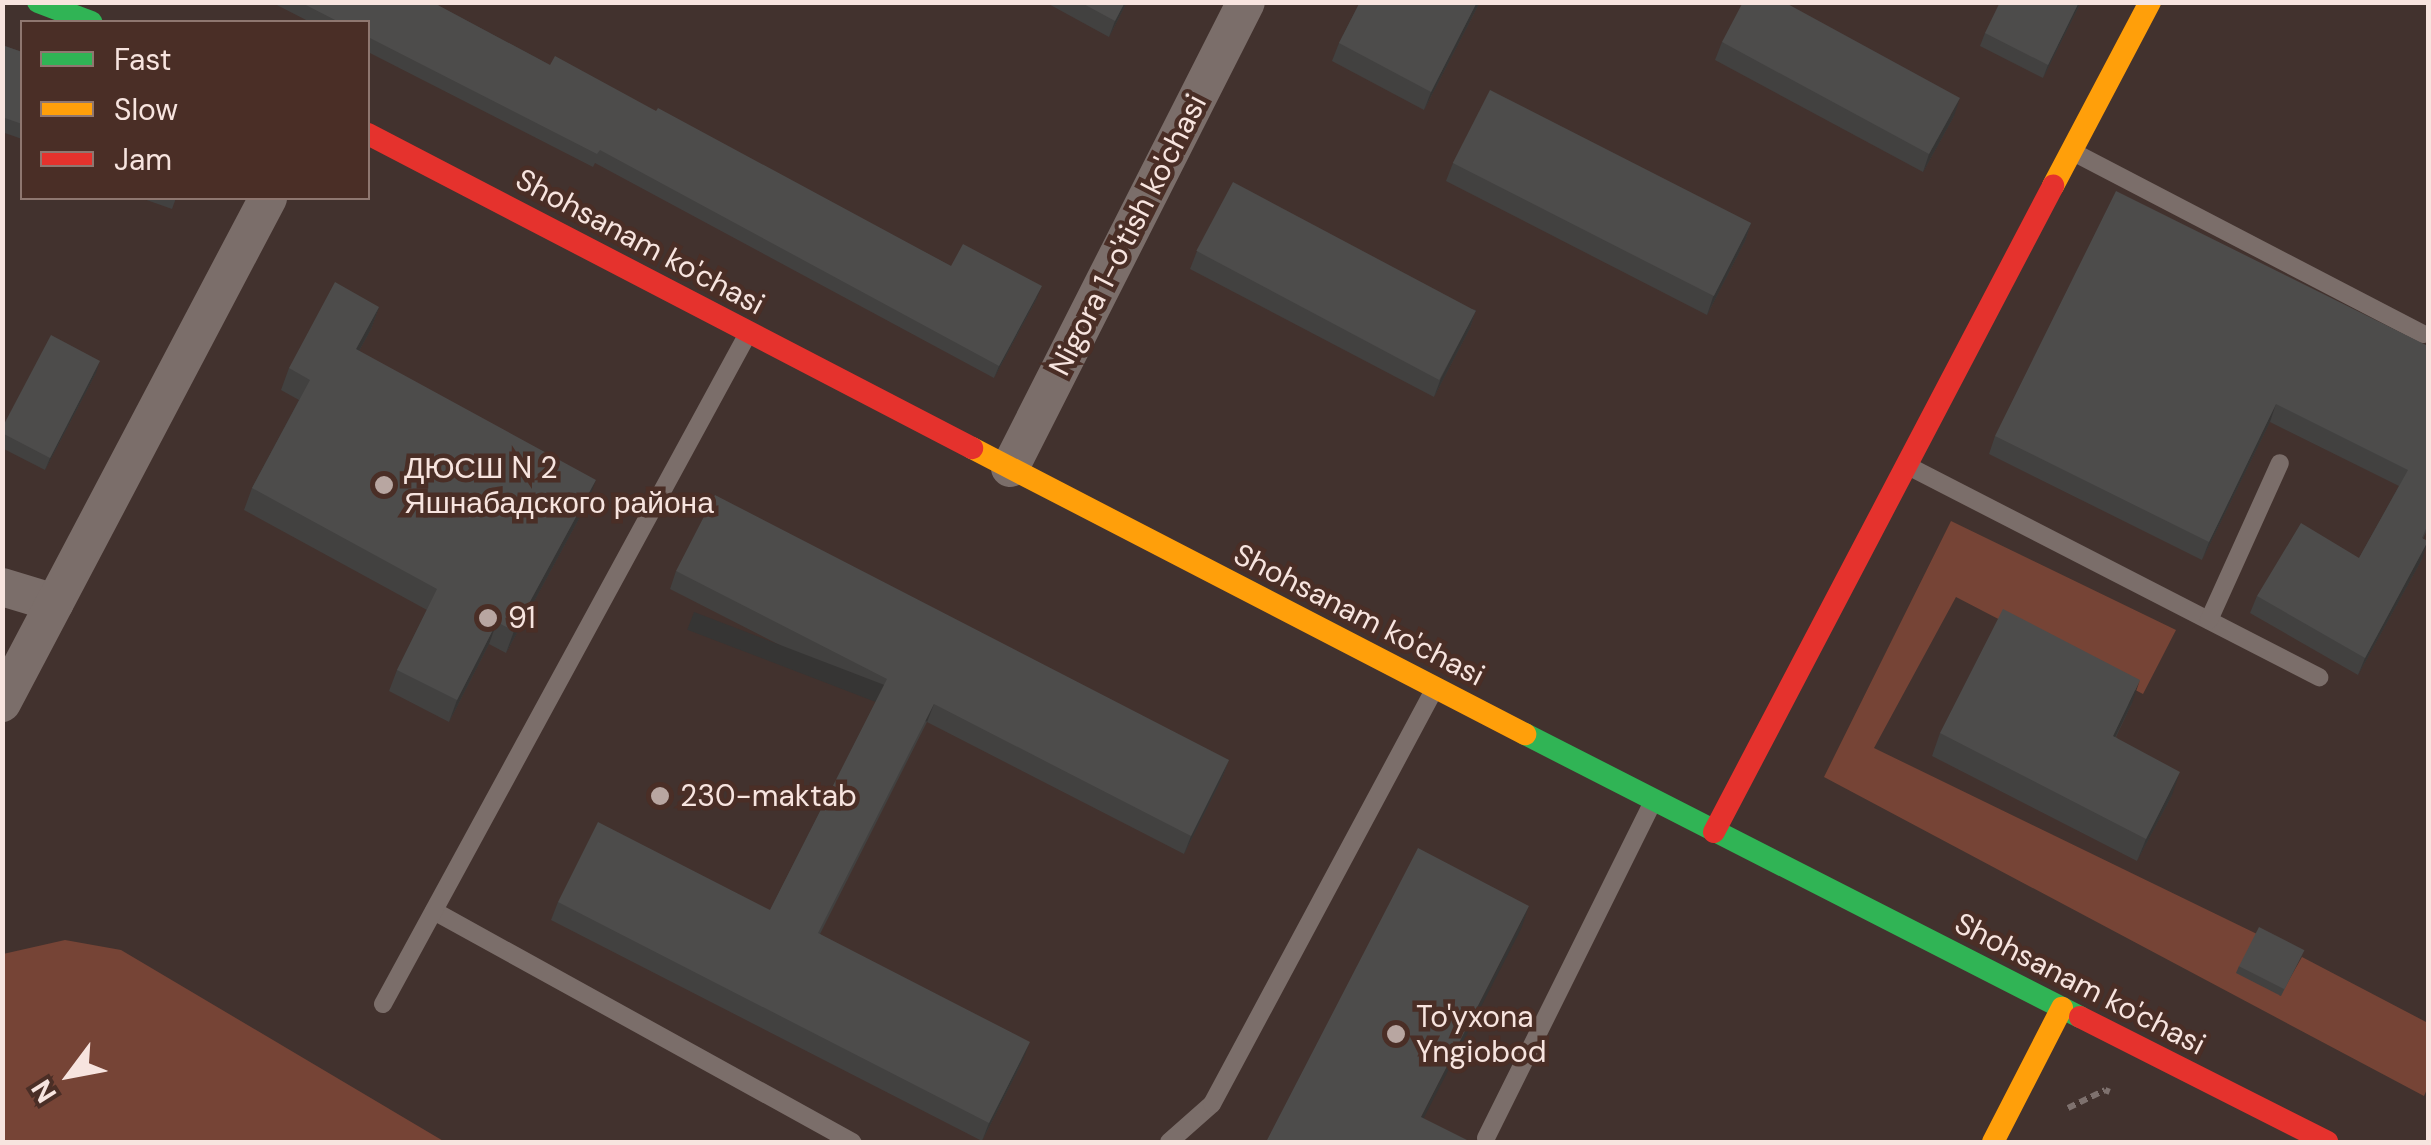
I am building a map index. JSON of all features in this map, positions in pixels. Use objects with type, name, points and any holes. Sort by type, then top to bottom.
[{"type":"street","points":[[38,2],[86,20]]},
{"type":"street","name":"Nigora 1-o'tish ko'chasi","points":[[1010,468],[1246,2]]},
{"type":"street","points":[[1714,832],[2150,2]]},
{"type":"street","name":"Shohsanam ko'chasi","points":[[370,135],[1714,832],[2326,1142]]},
{"type":"street","points":[[2,703],[267,200]]},
{"type":"street","points":[[2,587],[55,603]]},
{"type":"street","points":[[1993,1142],[2062,1008]]},
{"type":"lane","points":[[2072,151],[2423,334]]},
{"type":"lane","points":[[383,1004],[749,332]]},
{"type":"lane","points":[[2209,620],[2280,464]]},
{"type":"lane","points":[[1907,466],[2319,677]]},
{"type":"lane","points":[[1169,1142],[1212,1104],[1435,688]]},
{"type":"lane","points":[[1486,1138],[1654,801]]},
{"type":"lane","points":[[434,911],[852,1142]]},
{"type":"path","points":[[2065,1110],[2104,1090],[2120,1097]]},
{"type":"shaded area","points":[[1951,521],[2176,630],[2143,694],[1956,597],[1874,748],[2257,934],[2280,996],[2302,957],[2428,1023],[2428,1087],[2424,1096],[1824,777]]},
{"type":"shaded area","points":[[65,940],[121,950],[445,1142],[3,1142],[3,954]]},
{"type":"building","points":[[300,2],[432,2],[550,65],[555,56],[656,111],[658,108],[951,266],[963,244],[1042,286],[999,366],[600,150],[597,154],[370,38],[370,20],[335,20]]},
{"type":"building","points":[[1080,2],[1125,2],[1115,21]]},
{"type":"building","points":[[1360,2],[1477,2],[1431,92],[1339,43]]},
{"type":"building","points":[[1743,2],[1784,2],[1960,98],[1929,154],[1722,42]]},
{"type":"building","points":[[2000,2],[2079,2],[2048,65],[1985,33]]},
{"type":"building","points":[[2,45],[20,51],[20,123],[2,117]]},
{"type":"building","points":[[1490,90],[1751,223],[1714,296],[1453,163]]},
{"type":"building","points":[[1233,182],[1476,311],[1439,380],[1196,251]]},
{"type":"building","points":[[2116,191],[2428,346],[2428,524],[2422,538],[2428,541],[2365,658],[2257,596],[2301,523],[2359,558],[2408,470],[2276,404],[2209,542],[1995,436]]},
{"type":"building","points":[[335,282],[379,307],[356,349],[596,480],[514,631],[497,622],[457,700],[397,670],[437,589],[252,488],[310,380],[289,368]]},
{"type":"building","points":[[51,335],[100,361],[50,458],[2,433],[2,428]]},
{"type":"building","points":[[715,495],[1229,760],[1191,836],[934,704],[818,933],[1030,1042],[989,1123],[558,902],[598,822],[770,910],[887,679],[676,571]]},
{"type":"building","points":[[2003,609],[2140,680],[2113,736],[2180,772],[2146,839],[1940,733]]},
{"type":"building","name":"To'yxona Yngiobod","points":[[1418,848],[1529,906],[1421,1117],[1471,1142],[1266,1142]]},
{"type":"building","points":[[2259,927],[2304,950],[2284,989],[2239,966]]},
{"type":"traffic: fast","points":[[38,2],[86,20]]},
{"type":"traffic: fast","points":[[1525,734],[2080,1017]]},
{"type":"traffic: slow","points":[[2053,186],[2150,2]]},
{"type":"traffic: slow","points":[[972,448],[1525,734]]},
{"type":"traffic: slow","points":[[1993,1142],[2062,1008]]},
{"type":"traffic: jam","points":[[370,135],[972,448]]},
{"type":"traffic: jam","points":[[1714,832],[2053,186]]},
{"type":"traffic: jam","points":[[2080,1017],[2327,1142]]},
{"type":"place","name":"ДЮСШ N 2 Яшнабадского района","points":[[384,485]]},
{"type":"place","name":"91","points":[[488,618]]},
{"type":"place","name":"230-maktab","points":[[660,796]]},
{"type":"place","name":"To'yxona Yngiobod","points":[[1396,1034]]}]
